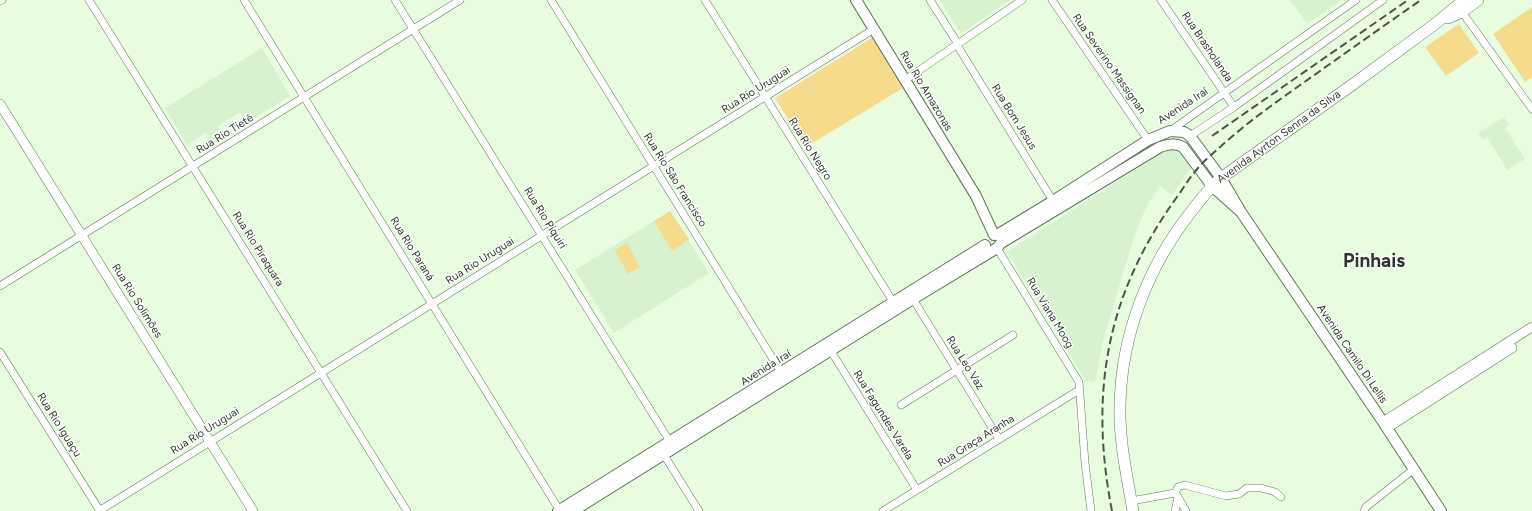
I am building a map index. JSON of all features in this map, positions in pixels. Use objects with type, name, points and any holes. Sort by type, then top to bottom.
[{"type":"main road","name":"Rua Rio Amazonas","points":[[856,0],[976,196],[983,220],[993,242]]},
{"type":"main road","name":"Avenida Ayrton Senna da Silva","points":[[1132,506],[1121,439],[1120,406],[1124,366],[1129,340],[1141,301],[1164,253],[1184,220],[1212,186],[1221,178],[1333,99],[1435,24],[1464,0]]},
{"type":"main road","name":"Avenida Ayrton Senna da Silva","points":[[1435,24],[1462,12],[1478,0]]},
{"type":"main road","name":"Avenida Iraí","points":[[770,384],[781,372],[896,305],[913,299],[993,242],[1012,226],[1148,140],[1170,131]]},
{"type":"main road","points":[[1170,131],[1184,132],[1190,136]]},
{"type":"main road","name":"Avenida Camilo Di Lellis","points":[[1190,136],[1221,178],[1241,212],[1385,425],[1441,511]]},
{"type":"main road","name":"Avenida Iraí","points":[[576,507],[770,384],[831,351],[896,305],[993,242],[1160,147],[1178,144],[1183,147]]},
{"type":"main road","name":"Avenida Camilo Di Lellis","points":[[1183,147],[1212,186],[1241,212]]},
{"type":"main road","points":[[976,196],[999,226],[1012,226]]},
{"type":"main road","name":"Avenida Iraí","points":[[559,511],[576,507],[664,455],[672,445]]},
{"type":"street","name":"Rua Rio Piraquara","points":[[89,0],[407,511]]},
{"type":"street","name":"Rua Rio Paraná","points":[[244,0],[559,511]]},
{"type":"street","name":"Rua Rio Piquiri","points":[[396,0],[672,445]]},
{"type":"street","name":"Rua Rio Tietê","points":[[0,286],[194,167],[460,0]]},
{"type":"street","name":"Rua Rio São Francisco","points":[[551,0],[781,372]]},
{"type":"street","name":"Rua Rio Negro","points":[[705,0],[896,305]]},
{"type":"street","name":"Rua Bom Jesus","points":[[930,0],[1053,201]]},
{"type":"street","points":[[905,80],[1022,0]]},
{"type":"street","name":"Rua Severino Massignan","points":[[1052,0],[1148,140]]},
{"type":"street","name":"Rua Brasholanda","points":[[1161,0],[1234,107]]},
{"type":"street","name":"Avenida Iraí","points":[[1170,131],[1356,0]]},
{"type":"street","points":[[1190,136],[1234,107],[1383,0]]},
{"type":"street","points":[[1462,12],[1532,109]]},
{"type":"street","name":"Rua Rio Uruguai","points":[[99,511],[874,29]]},
{"type":"street","name":"Rua Rio Solimões","points":[[0,104],[253,511]]},
{"type":"street","name":"Rua Viana Moog","points":[[993,242],[1080,382],[1079,390],[1085,463],[1091,511]]},
{"type":"street","name":"Rua Leo Vaz","points":[[913,299],[1000,439]]},
{"type":"street","points":[[1385,425],[1532,327]]},
{"type":"street","points":[[901,405],[1013,335]]},
{"type":"street","points":[[1385,425],[1532,335]]},
{"type":"street","name":"Rua Fagundes Varela","points":[[831,351],[917,490]]},
{"type":"street","name":"Rua Rio Iguaçu","points":[[0,352],[99,511]]},
{"type":"street","name":"Rua Graça Aranha","points":[[883,511],[1079,390]]},
{"type":"street","points":[[664,455],[699,511]]},
{"type":"street","points":[[1364,511],[1366,507],[1414,469]]},
{"type":"street","points":[[1175,511],[1178,487],[1184,485],[1226,496],[1239,494],[1247,488],[1260,488],[1275,492],[1282,497]]},
{"type":"street","points":[[1132,506],[1177,495]]},
{"type":"street","points":[[1177,495],[1186,511]]},
{"type":"shaded area","points":[[940,0],[1010,0],[960,33]]},
{"type":"shaded area","points":[[1290,0],[1342,0],[1307,24]]},
{"type":"shaded area","points":[[1532,7],[1532,77],[1525,82],[1493,34]]},
{"type":"shaded area","points":[[1459,24],[1479,53],[1446,76],[1425,47]]},
{"type":"shaded area","points":[[872,38],[903,88],[806,147],[775,98]]},
{"type":"shaded area","points":[[262,48],[290,96],[247,123],[240,112],[218,126],[224,137],[213,145],[206,133],[187,145],[165,108]]},
{"type":"shaded area","points":[[1504,117],[1509,125],[1505,128],[1525,159],[1507,170],[1487,137],[1483,140],[1478,133]]},
{"type":"shaded area","points":[[1173,149],[1179,150],[1192,167],[1172,195],[1160,186],[1147,205],[1134,237],[1103,341],[1095,382],[1086,381],[1007,252],[1160,154]]},
{"type":"shaded area","points":[[670,211],[709,273],[614,333],[575,270]]},
{"type":"shaded area","points":[[670,211],[689,239],[672,251],[654,221]]},
{"type":"shaded area","points":[[627,243],[640,267],[628,274],[615,250]]},
{"type":"railway","points":[[1212,136],[1408,0]]},
{"type":"railway","points":[[1112,511],[1105,468],[1102,426],[1104,386],[1109,346],[1119,308],[1134,271],[1153,234],[1190,178],[1205,160],[1247,124],[1276,102],[1421,0]]},
{"type":"district","name":"Pinhais","points":[[1374,261]]}]
